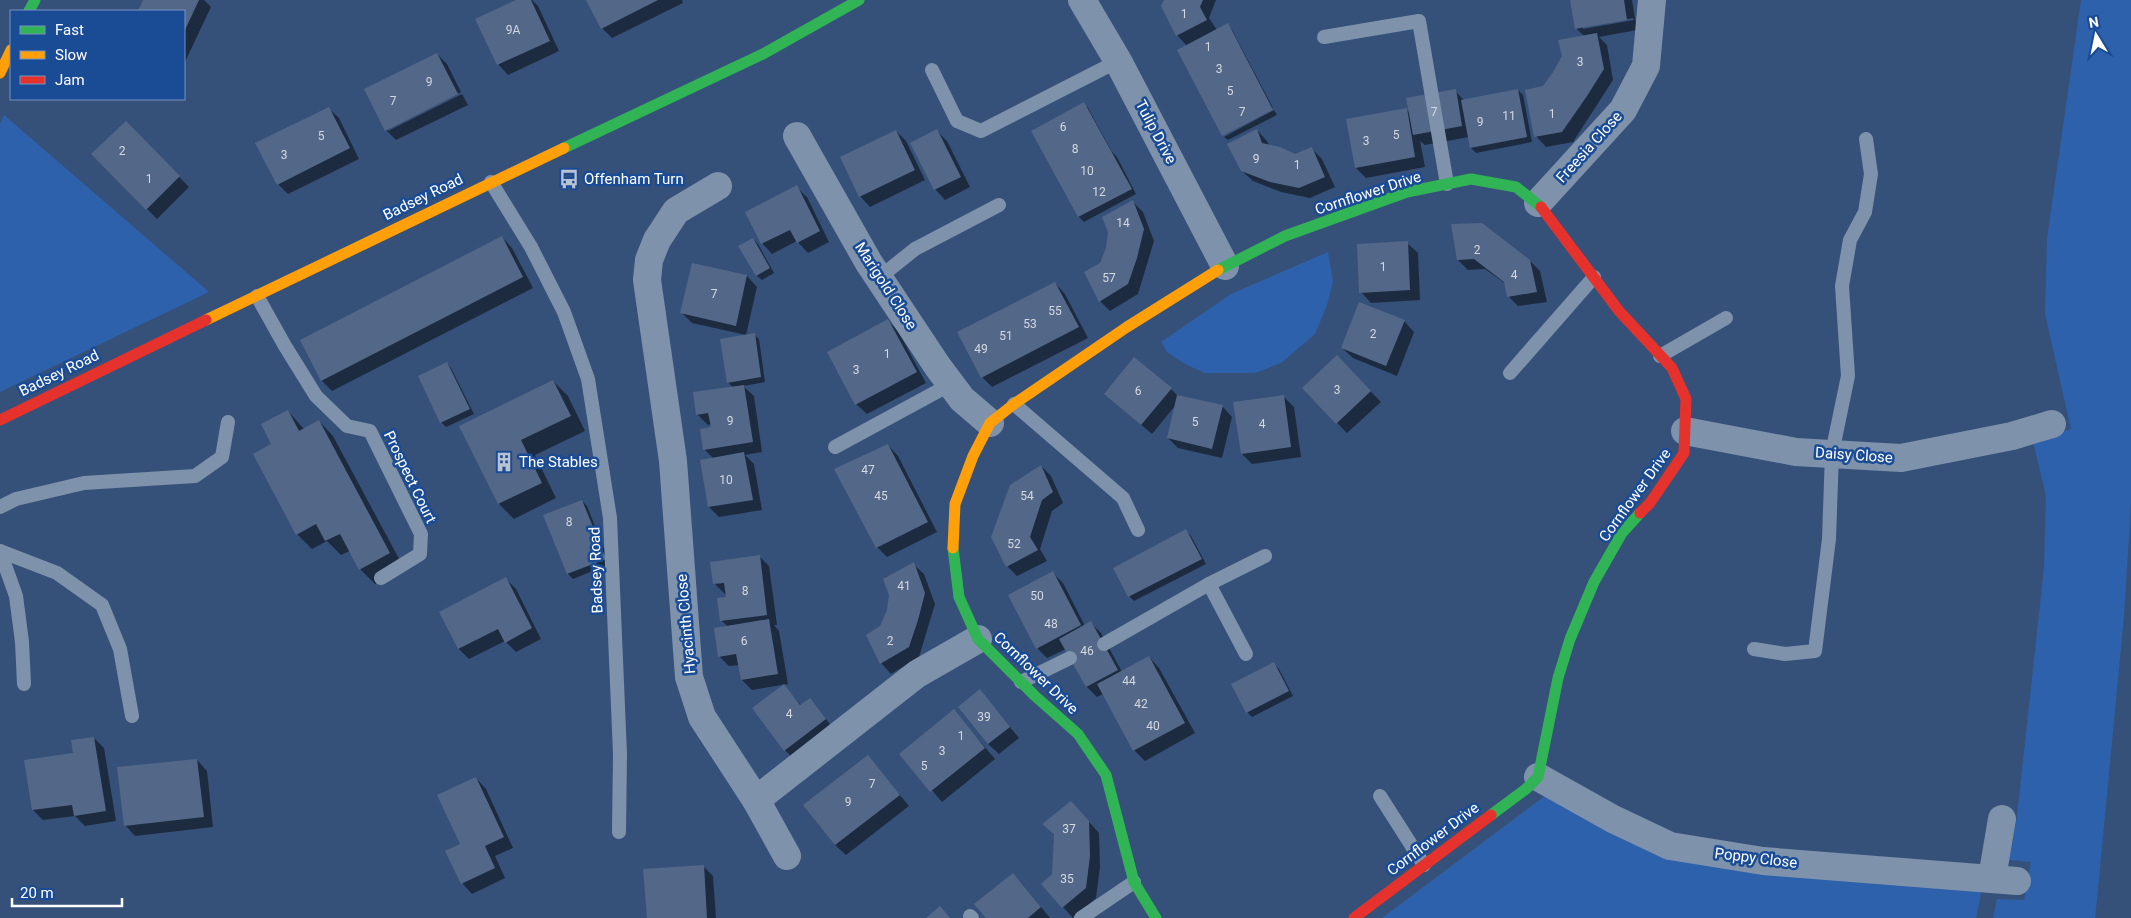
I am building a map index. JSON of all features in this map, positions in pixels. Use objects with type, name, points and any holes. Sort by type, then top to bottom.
[{"type":"street","name":"Badsey Road","points":[[0,420],[491,182],[763,54],[859,0]]},
{"type":"street","name":"Tulip Drive","points":[[1082,0],[1118,61],[1226,266]]},
{"type":"street","name":"Freesia Close","points":[[1538,203],[1623,110],[1646,66],[1652,0]]},
{"type":"street","points":[[0,74],[10,52]]},
{"type":"street","name":"Marigold Close","points":[[798,136],[869,263],[962,399],[990,423]]},
{"type":"street","name":"Cornflower Drive","points":[[1156,918],[1134,882],[1106,775],[1078,734],[1021,682],[978,639],[959,597],[953,551],[956,504],[973,456],[990,423],[1014,404],[1127,327],[1226,266],[1284,236],[1408,192],[1471,179],[1516,187],[1538,203],[1619,311],[1672,368],[1686,399],[1684,453],[1650,503],[1622,533],[1594,582],[1570,639],[1558,678],[1538,777],[1526,789],[1354,918]]},
{"type":"street","name":"Hyacinth Close","points":[[718,186],[676,211],[657,240],[649,260],[647,280],[672,461],[689,677],[702,716],[756,800],[787,856]]},
{"type":"street","name":"Daisy Close","points":[[1685,431],[1796,452],[1901,458],[2012,436],[2052,424]]},
{"type":"street","points":[[756,800],[917,674],[978,639]]},
{"type":"street","name":"Poppy Close","points":[[1538,777],[1613,819],[1670,846],[1763,861],[2004,879],[2002,819]]},
{"type":"lane","points":[[1324,37],[1419,21],[1447,184]]},
{"type":"lane","points":[[932,70],[957,121],[981,132],[1118,61]]},
{"type":"lane","points":[[1754,649],[1785,654],[1815,651],[1829,540],[1832,453],[1848,376],[1842,286],[1850,240],[1866,212],[1871,174],[1866,139]]},
{"type":"lane","name":"Badsey Road","points":[[491,182],[531,247],[564,312],[588,379],[610,518],[620,754],[619,832]]},
{"type":"lane","points":[[880,277],[915,249],[998,206]]},
{"type":"lane","points":[[1510,373],[1594,277]]},
{"type":"lane","name":"Prospect Court","points":[[258,296],[285,346],[316,396],[347,426],[370,431],[421,534],[420,554],[381,578]]},
{"type":"lane","points":[[1660,356],[1726,318]]},
{"type":"lane","points":[[835,447],[951,384]]},
{"type":"lane","points":[[1014,404],[1123,498],[1138,530]]},
{"type":"lane","points":[[0,508],[16,499],[84,483],[195,476],[222,457],[228,422]]},
{"type":"lane","points":[[24,684],[22,642],[16,596],[0,551],[57,573],[102,605],[120,649],[132,716]]},
{"type":"lane","points":[[1104,644],[1208,584],[1265,556]]},
{"type":"lane","points":[[1208,584],[1246,654]]},
{"type":"lane","points":[[1021,682],[1070,658]]},
{"type":"lane","points":[[1380,796],[1424,864]]},
{"type":"lane","points":[[1082,918],[1134,882]]},
{"type":"shaded area","points":[[2081,0],[2131,0],[2131,504],[2124,616],[2097,899],[2095,918],[1993,918],[1997,899],[2024,900],[2031,862],[2009,860],[2017,816],[2044,568],[2046,496],[2033,441],[2071,429],[2045,314],[2047,239]]},
{"type":"shaded area","points":[[4,115],[209,292],[0,392],[0,124]]},
{"type":"shaded area","points":[[1328,252],[1333,282],[1327,305],[1315,334],[1281,363],[1255,373],[1205,373],[1185,364],[1167,352],[1161,342],[1231,294]]},
{"type":"shaded area","points":[[1546,795],[1664,858],[1760,871],[1982,889],[1976,918],[1382,918]]},
{"type":"building","points":[[143,0],[199,0],[185,30],[185,10],[138,10]]},
{"type":"building","points":[[516,0],[531,0],[550,41],[497,65],[475,19]]},
{"type":"building","points":[[586,0],[658,0],[601,29]]},
{"type":"building","points":[[1164,0],[1203,0],[1200,7],[1207,20],[1176,36],[1161,6]]},
{"type":"building","points":[[1570,0],[1624,0],[1627,20],[1575,29]]},
{"type":"building","points":[[1228,23],[1273,110],[1222,136],[1177,50]]},
{"type":"building","points":[[1597,33],[1604,69],[1562,132],[1534,137],[1525,90],[1543,86],[1553,72],[1562,56],[1558,40]]},
{"type":"building","points":[[437,53],[458,94],[385,131],[364,89]]},
{"type":"building","points":[[1456,89],[1462,126],[1413,135],[1406,98]]},
{"type":"building","points":[[1518,89],[1527,137],[1470,148],[1461,100]]},
{"type":"building","points":[[1084,102],[1132,189],[1078,217],[1031,131]]},
{"type":"building","points":[[329,107],[350,148],[277,185],[255,143]]},
{"type":"building","points":[[1407,108],[1415,157],[1355,168],[1346,119]]},
{"type":"building","points":[[126,121],[180,176],[146,210],[91,154]]},
{"type":"building","points":[[937,129],[961,177],[934,190],[910,143]]},
{"type":"building","points":[[1257,129],[1262,143],[1280,147],[1295,154],[1312,147],[1325,177],[1299,188],[1270,182],[1241,171],[1227,144]]},
{"type":"building","points":[[896,130],[915,170],[859,197],[840,157]]},
{"type":"building","points":[[797,185],[820,231],[797,243],[790,230],[761,244],[745,212]]},
{"type":"building","points":[[1133,200],[1144,229],[1137,258],[1128,284],[1099,302],[1084,272],[1100,263],[1106,248],[1108,232],[1102,217]]},
{"type":"building","points":[[1482,223],[1530,260],[1537,292],[1507,297],[1504,282],[1474,259],[1457,260],[1451,224]]},
{"type":"building","points":[[502,236],[523,277],[321,381],[300,340]]},
{"type":"building","points":[[753,238],[770,268],[756,276],[738,246]]},
{"type":"building","points":[[1408,241],[1410,290],[1359,293],[1357,244]]},
{"type":"building","points":[[692,263],[747,275],[736,326],[680,313]]},
{"type":"building","points":[[1055,282],[1079,327],[981,378],[957,332]]},
{"type":"building","points":[[1359,302],[1405,320],[1386,366],[1341,348]]},
{"type":"building","points":[[888,319],[917,372],[855,405],[827,352]]},
{"type":"building","points":[[755,333],[761,377],[727,383],[720,339]]},
{"type":"building","points":[[1337,355],[1371,391],[1336,424],[1302,388]]},
{"type":"building","points":[[1134,357],[1172,388],[1141,425],[1104,394]]},
{"type":"building","points":[[447,362],[470,409],[440,423],[418,376]]},
{"type":"building","name":"The Stables","points":[[553,380],[571,416],[521,440],[542,483],[498,504],[459,426]]},
{"type":"building","points":[[744,385],[753,442],[703,450],[700,429],[711,427],[708,413],[696,415],[693,392]]},
{"type":"building","points":[[1177,395],[1223,405],[1212,449],[1167,438]]},
{"type":"building","points":[[1284,395],[1291,447],[1241,454],[1233,402]]},
{"type":"building","points":[[288,410],[299,431],[319,420],[390,553],[359,570],[340,534],[325,541],[316,524],[296,535],[253,454],[271,444],[261,424]]},
{"type":"building","points":[[888,444],[928,522],[876,548],[834,469]]},
{"type":"building","points":[[744,452],[753,500],[708,507],[700,460]]},
{"type":"building","points":[[1041,465],[1053,492],[1042,500],[1030,537],[1038,550],[1006,567],[991,537],[1010,485]]},
{"type":"building","points":[[582,500],[606,559],[567,574],[543,515]]},
{"type":"building","points":[[1186,529],[1202,559],[1128,597],[1113,568]]},
{"type":"building","points":[[760,555],[767,615],[720,621],[717,598],[726,597],[724,583],[713,584],[710,562]]},
{"type":"building","points":[[914,562],[925,593],[909,647],[880,664],[866,635],[880,626],[887,610],[889,595],[883,579]]},
{"type":"building","points":[[1053,571],[1081,625],[1036,649],[1008,595]]},
{"type":"building","points":[[506,577],[532,628],[505,643],[498,629],[458,649],[439,612]]},
{"type":"building","points":[[769,619],[778,674],[741,680],[736,654],[718,657],[714,628]]},
{"type":"building","points":[[1091,621],[1118,670],[1086,687],[1059,639]]},
{"type":"building","points":[[1149,656],[1185,723],[1133,751],[1097,684]]},
{"type":"building","points":[[1274,662],[1289,691],[1246,713],[1231,684]]},
{"type":"building","points":[[784,684],[800,705],[810,698],[826,719],[784,751],[752,708]]},
{"type":"building","points":[[980,689],[1010,727],[988,744],[958,707]]},
{"type":"building","points":[[954,709],[985,748],[930,792],[899,754]]},
{"type":"building","points":[[94,737],[106,811],[74,816],[72,805],[32,810],[24,760],[73,753],[71,740]]},
{"type":"building","points":[[868,755],[900,795],[835,845],[803,805]]},
{"type":"building","points":[[197,759],[204,817],[124,826],[117,767]]},
{"type":"building","points":[[476,777],[504,837],[485,846],[495,868],[461,884],[445,851],[460,844],[437,795]]},
{"type":"building","points":[[1071,801],[1089,821],[1090,856],[1086,888],[1062,908],[1041,884],[1052,874],[1054,834],[1042,824]]},
{"type":"building","points":[[704,865],[707,918],[647,918],[643,869]]},
{"type":"building","points":[[1013,873],[1041,907],[1028,918],[986,918],[974,904]]},
{"type":"building","points":[[940,906],[950,918],[926,918]]},
{"type":"traffic: fast","points":[[30,10],[35,0]]},
{"type":"traffic: fast","points":[[564,148],[763,54],[859,0]]},
{"type":"traffic: fast","points":[[1218,270],[1285,236],[1407,192],[1471,179],[1516,187],[1541,207]]},
{"type":"traffic: fast","points":[[1491,815],[1526,789],[1538,777],[1558,678],[1570,639],[1594,582],[1622,533],[1640,513]]},
{"type":"traffic: fast","points":[[953,548],[959,597],[978,639],[1035,696],[1078,734],[1106,775],[1134,882],[1156,918]]},
{"type":"traffic: slow","points":[[0,73],[10,52]]},
{"type":"traffic: slow","points":[[206,320],[564,148]]},
{"type":"traffic: slow","points":[[953,548],[955,504],[973,456],[990,423],[1014,404],[1127,327],[1218,270]]},
{"type":"traffic: jam","points":[[1541,207],[1619,311],[1672,368],[1686,399],[1684,453],[1650,503],[1640,513]]},
{"type":"traffic: jam","points":[[0,420],[206,320]]},
{"type":"traffic: jam","points":[[1354,918],[1491,815]]},
{"type":"place","name":"Offenham Turn","points":[[569,179]]},
{"type":"place","name":"The Stables","points":[[504,462]]}]
